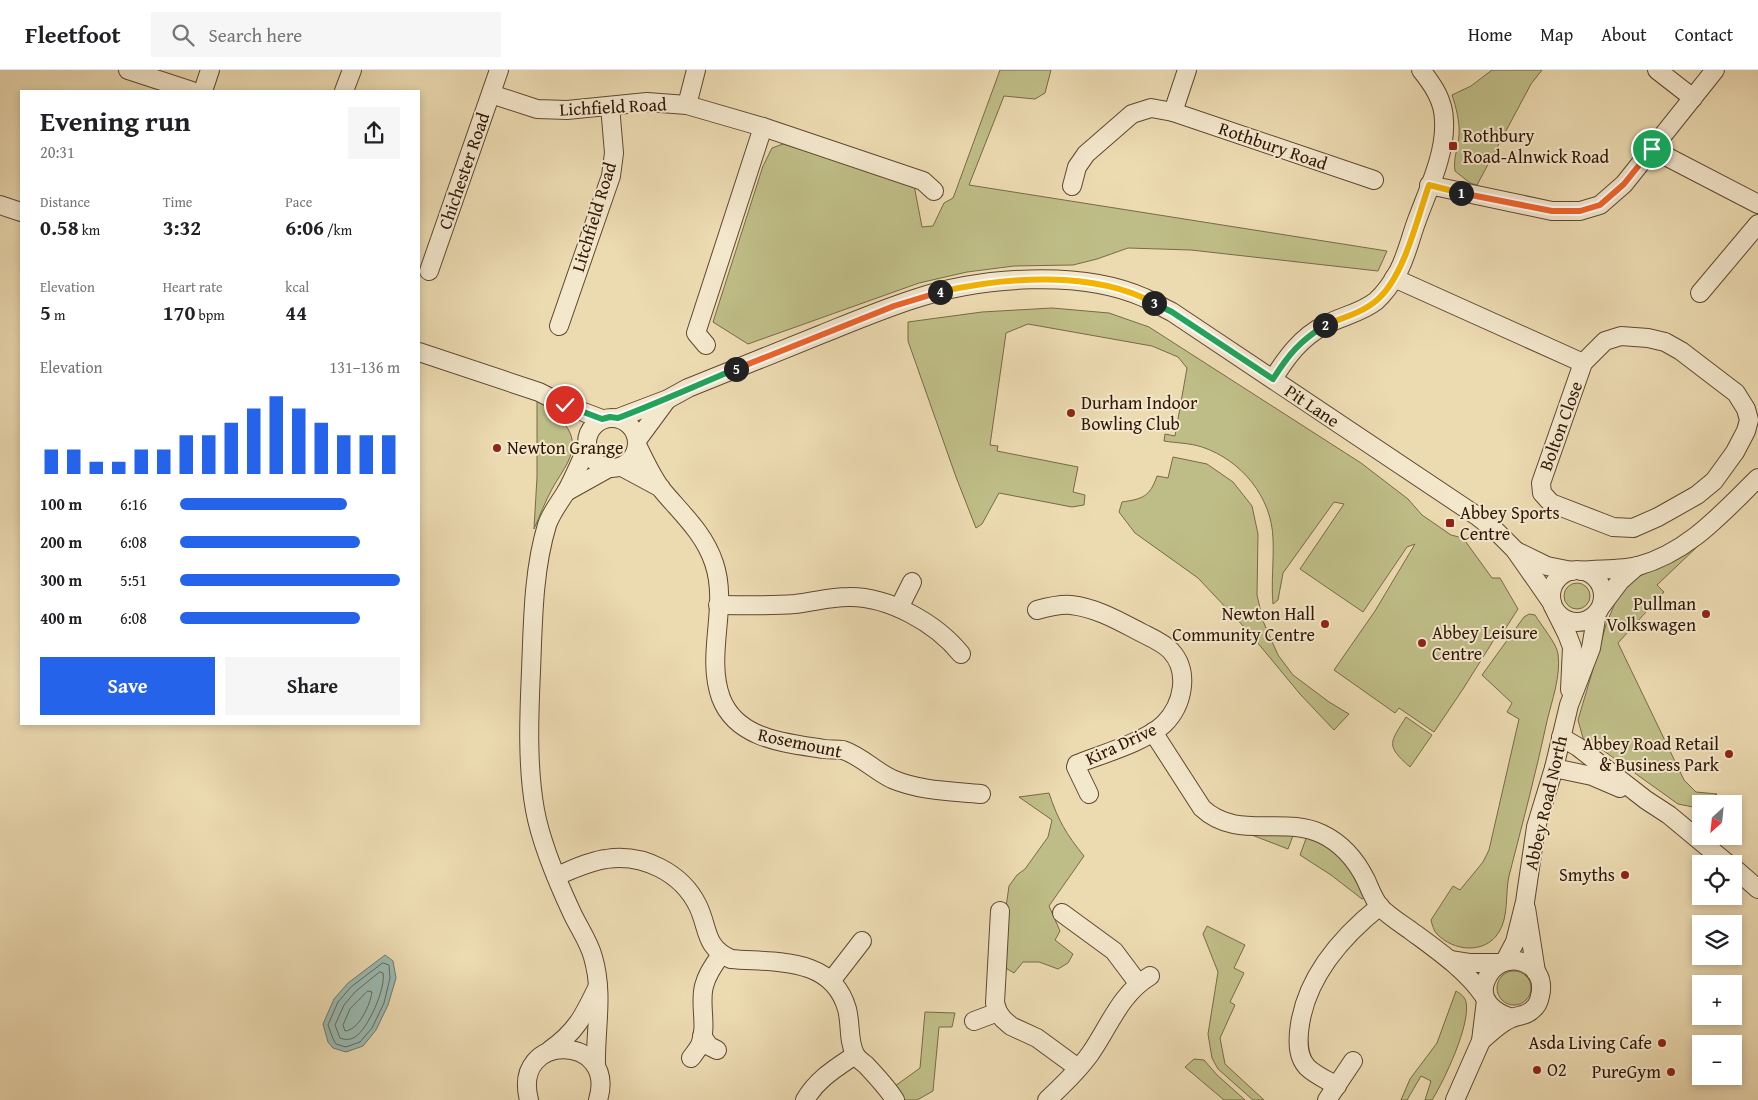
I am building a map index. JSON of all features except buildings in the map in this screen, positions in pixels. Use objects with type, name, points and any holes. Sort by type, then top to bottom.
[{"type":"street","points":[[128,70],[189,90]]},
{"type":"street","points":[[203,90],[210,70]]},
{"type":"street","points":[[344,90],[352,70]]},
{"type":"street","name":"Chichester Road","points":[[429,271],[499,70]]},
{"type":"street","points":[[687,105],[696,70]]},
{"type":"street","points":[[1173,112],[1187,70]]},
{"type":"street","points":[[1273,379],[1286,359],[1303,339],[1325,324],[1366,308],[1384,292],[1402,263],[1443,145],[1444,121],[1441,102],[1422,70]]},
{"type":"street","points":[[1657,70],[1693,98]]},
{"type":"street","points":[[1429,185],[1552,211],[1580,211],[1600,205],[1624,184],[1715,70]]},
{"type":"street","name":"Lichfield Road","points":[[491,94],[537,109],[567,110],[647,102],[687,105],[763,127],[924,181],[934,191]]},
{"type":"street","name":"Litchfield Road","points":[[559,326],[611,176],[614,153],[610,106]]},
{"type":"street","name":"Rothbury Road","points":[[1072,186],[1077,167],[1086,154],[1132,114],[1150,108],[1173,112],[1374,180]]},
{"type":"street","points":[[706,344],[696,333],[763,127]]},
{"type":"street","points":[[1652,149],[1758,204]]},
{"type":"street","points":[[0,205],[20,212]]},
{"type":"street","points":[[1700,293],[1758,224]]},
{"type":"street","name":"Bolton Close","points":[[1394,278],[1583,363]]},
{"type":"street","name":"Pit Lane","points":[[610,419],[668,398],[688,388],[916,298],[959,288],[1035,279],[1081,281],[1111,287],[1144,298],[1172,312],[1477,516],[1515,550]]},
{"type":"street","name":"Bolton Close","points":[[1621,336],[1648,338],[1665,342],[1681,351],[1736,393],[1746,409],[1749,420],[1746,431],[1735,452],[1714,480],[1697,495],[1658,518],[1633,528],[1613,527],[1551,503],[1542,493],[1541,483],[1583,363],[1605,341],[1621,336]]},
{"type":"street","points":[[420,352],[540,392],[565,405],[610,419],[628,422],[634,430],[638,443]]},
{"type":"street","points":[[566,492],[629,462],[635,456],[638,443],[668,398]]},
{"type":"street","points":[[565,405],[588,441],[590,455],[594,462],[615,468]]},
{"type":"street","points":[[598,1100],[601,1090],[596,1052],[600,1013],[597,971],[593,955],[556,876],[535,811],[531,774],[530,707],[532,637],[538,565],[548,523],[556,505],[566,492],[594,425],[610,419]]},
{"type":"street","name":"Rosemount","points":[[638,443],[661,489],[692,523],[707,546],[714,564],[718,580],[714,657],[715,676],[722,700],[737,722],[750,731],[770,739],[842,750],[891,778],[912,785],[981,794]]},
{"type":"street","name":"Rosemount","points":[[615,468],[661,489]]},
{"type":"street","points":[[1637,566],[1620,581],[1591,618],[1576,622],[1562,617],[1554,608],[1551,595],[1553,587],[1563,575],[1576,571],[1637,566],[1663,556],[1691,540],[1708,527],[1758,478]]},
{"type":"street","points":[[1515,550],[1547,566],[1576,571],[1594,577],[1602,590],[1591,648],[1570,705]]},
{"type":"street","points":[[1515,550],[1554,608],[1572,646],[1570,705]]},
{"type":"street","points":[[899,608],[912,582]]},
{"type":"street","points":[[718,605],[771,606],[850,597],[873,599],[899,608],[936,630],[951,642],[960,654]]},
{"type":"street","name":"Kira Drive","points":[[1044,604],[1068,605],[1102,613],[1162,643],[1171,651],[1178,662],[1183,687],[1174,711],[1164,724],[1153,732],[1077,764],[1076,767],[1089,794]]},
{"type":"street","name":"Abbey Road North","points":[[1502,962],[1515,942],[1525,902],[1536,827],[1554,768],[1570,705]]},
{"type":"street","points":[[1153,732],[1202,808],[1212,818],[1232,824],[1308,828],[1337,842],[1350,854],[1380,906],[1396,921],[1450,960],[1467,976],[1492,1009],[1500,1015],[1512,1018]]},
{"type":"street","points":[[1561,737],[1578,747],[1646,800],[1669,815],[1717,855]]},
{"type":"street","points":[[1554,768],[1601,779],[1646,800]]},
{"type":"street","points":[[556,876],[590,862],[622,858],[639,859],[658,867],[677,879],[689,892],[698,907],[708,938],[721,955],[731,959],[804,966],[816,970],[831,981],[844,999],[848,1011],[855,1055],[895,1100]]},
{"type":"street","points":[[1742,875],[1758,890]]},
{"type":"street","name":"Abbey Road North","points":[[1525,902],[1536,972]]},
{"type":"street","points":[[1353,1062],[1332,1093],[1307,1067],[1300,1055],[1298,1044],[1299,1028],[1305,1002],[1313,981],[1327,959],[1355,927],[1380,906]]},
{"type":"street","points":[[1000,911],[995,1003],[998,1012],[1011,1026],[1037,1038],[1078,1068]]},
{"type":"street","points":[[1047,1100],[1089,1055],[1123,1000],[1144,979],[1114,951],[1062,913]]},
{"type":"street","points":[[831,981],[862,942]]},
{"type":"street","points":[[691,1058],[700,1046],[702,1036],[704,985],[710,970],[721,955]]},
{"type":"street","points":[[1450,960],[1470,963],[1515,960],[1524,962],[1536,972],[1540,979],[1542,989],[1538,1002],[1532,1010],[1522,1016],[1512,1018],[1481,1040]]},
{"type":"street","points":[[1455,1100],[1481,1040],[1485,998],[1484,982],[1491,969],[1502,962]]},
{"type":"street","points":[[529,1100],[526,1088],[527,1075],[533,1063],[566,1038],[580,1022],[598,986]]},
{"type":"street","points":[[974,1021],[998,1012]]},
{"type":"street","points":[[702,1036],[709,1046],[718,1050]]},
{"type":"street","points":[[548,1051],[561,1048],[575,1050],[587,1056],[598,1071],[613,1100]]},
{"type":"street","points":[[805,1100],[811,1090],[824,1076],[855,1055]]},
{"type":"shaded area","points":[[1000,70],[1051,70],[1045,93],[1035,99],[1004,96],[969,185],[1387,251],[1378,271],[1191,250],[1128,248],[1073,265],[1014,266],[967,272],[919,283],[748,344],[713,322],[763,166],[772,148],[783,144],[914,185],[922,227],[933,226],[944,203],[953,198]]},
{"type":"shaded area","points":[[1492,70],[1542,70],[1531,84],[1477,185],[1470,183],[1455,171],[1459,130],[1452,95],[1471,86]]},
{"type":"shaded area","points":[[1052,308],[1109,313],[1149,327],[1361,463],[1408,499],[1422,515],[1451,535],[1463,538],[1492,578],[1500,578],[1518,609],[1498,640],[1495,638],[1434,732],[1399,708],[1395,713],[1334,670],[1375,611],[1415,544],[1407,547],[1363,612],[1300,569],[1344,504],[1334,502],[1283,573],[1278,600],[1273,604],[1273,539],[1271,524],[1267,509],[1252,482],[1229,461],[1216,453],[1202,447],[1164,441],[1165,434],[1175,436],[1187,368],[1178,357],[1152,346],[1028,324],[1006,333],[990,445],[998,446],[997,451],[1078,467],[1073,492],[1085,495],[1084,505],[1072,507],[999,493],[982,524],[976,528],[908,341],[908,322],[982,312]]},
{"type":"shaded area","points":[[537,401],[552,410],[564,423],[570,432],[572,449],[570,457],[549,494],[534,529],[537,477]]},
{"type":"shaded area","points":[[1173,457],[1207,464],[1233,482],[1252,506],[1258,534],[1257,595],[1263,621],[1278,655],[1293,675],[1329,702],[1349,714],[1334,730],[1300,694],[1247,630],[1198,578],[1135,533],[1119,512],[1122,502],[1135,500],[1148,493],[1157,476],[1168,478]]},
{"type":"shaded area","points":[[1698,546],[1657,585],[1664,592],[1618,643],[1684,780],[1696,792],[1717,794],[1692,795],[1692,807],[1678,804],[1597,746],[1594,752],[1583,738],[1578,720],[1606,625],[1617,598],[1630,581]]},
{"type":"shaded area","points":[[1577,583],[1587,586],[1590,596],[1587,606],[1577,609],[1567,606],[1564,596],[1567,586]]},
{"type":"shaded area","points":[[1529,614],[1535,615],[1557,650],[1559,662],[1555,688],[1509,876],[1506,912],[1502,926],[1493,939],[1486,944],[1469,948],[1460,947],[1451,944],[1437,934],[1431,920],[1453,886],[1460,890],[1483,862],[1489,850],[1519,719],[1507,712],[1512,703],[1482,675],[1524,617]]},
{"type":"shaded area","points":[[1406,717],[1432,735],[1410,767],[1397,754],[1393,744],[1396,733]]},
{"type":"shaded area","points":[[1049,793],[1063,826],[1084,856],[1049,906],[1060,931],[1055,940],[1073,954],[1068,963],[1058,969],[1039,962],[1023,962],[1014,973],[1004,967],[1006,907],[1009,886],[1017,875],[1025,869],[1048,837],[1052,820],[1019,797]]},
{"type":"shaded area","points":[[1244,832],[1294,833],[1288,849]]},
{"type":"shaded area","points":[[1307,836],[1329,848],[1343,860],[1364,898],[1362,899],[1331,875],[1300,855]]},
{"type":"shaded area","points":[[1207,926],[1245,945],[1234,968],[1244,973],[1230,1002],[1235,1005],[1220,1038],[1225,1064],[1264,1100],[1253,1100],[1218,1069],[1212,1058],[1208,1034],[1218,972],[1203,934]]},
{"type":"shaded area","points":[[1514,971],[1526,976],[1531,988],[1526,1000],[1514,1005],[1502,1000],[1497,988],[1502,976]]},
{"type":"shaded area","points":[[1456,991],[1465,999],[1466,1012],[1461,1038],[1443,1080],[1432,1100],[1425,1100],[1431,1081],[1421,1076],[1407,1100],[1401,1100],[1410,1079],[1437,1043]]},
{"type":"shaded area","points":[[925,1012],[955,1013],[952,1027],[939,1027],[933,1091],[917,1100],[904,1100],[895,1086],[920,1068]]},
{"type":"shaded area","points":[[1194,1059],[1204,1060],[1217,1075],[1245,1100],[1224,1100],[1185,1067]]},
{"type":"water","points":[[385,955],[393,961],[396,978],[388,1005],[376,1030],[363,1046],[346,1052],[333,1048],[328,1042],[323,1024],[334,999],[348,983]]},
{"type":"place","name":"Rothbury Road-Alnwick Road","points":[[1453,146]]},
{"type":"place","name":"Durham Indoor Bowling Club","points":[[1071,413]]},
{"type":"place","name":"Newton Grange","points":[[497,448]]},
{"type":"place","name":"Abbey Sports Centre","points":[[1450,523]]},
{"type":"place","name":"Pullman Volkswagen","points":[[1706,614]]},
{"type":"place","name":"Newton Hall Community Centre","points":[[1325,624]]},
{"type":"place","name":"Abbey Leisure Centre","points":[[1422,643]]},
{"type":"place","name":"Abbey Road Retail & Business Park","points":[[1729,754]]},
{"type":"place","name":"Smyths","points":[[1625,875]]},
{"type":"place","name":"Asda Living Cafe","points":[[1662,1043]]},
{"type":"place","name":"O2","points":[[1537,1070]]},
{"type":"place","name":"PureGym","points":[[1671,1072]]},
{"type":"route","points":[[565,405],[602,419],[618,418],[688,388],[916,298],[959,288],[1035,279],[1081,281],[1111,287],[1144,298],[1172,312],[1273,379],[1286,359],[1303,339],[1325,324],[1366,308],[1384,292],[1402,263],[1429,185],[1472,196],[1552,211],[1580,211],[1600,205],[1624,184],[1652,149]]}]
